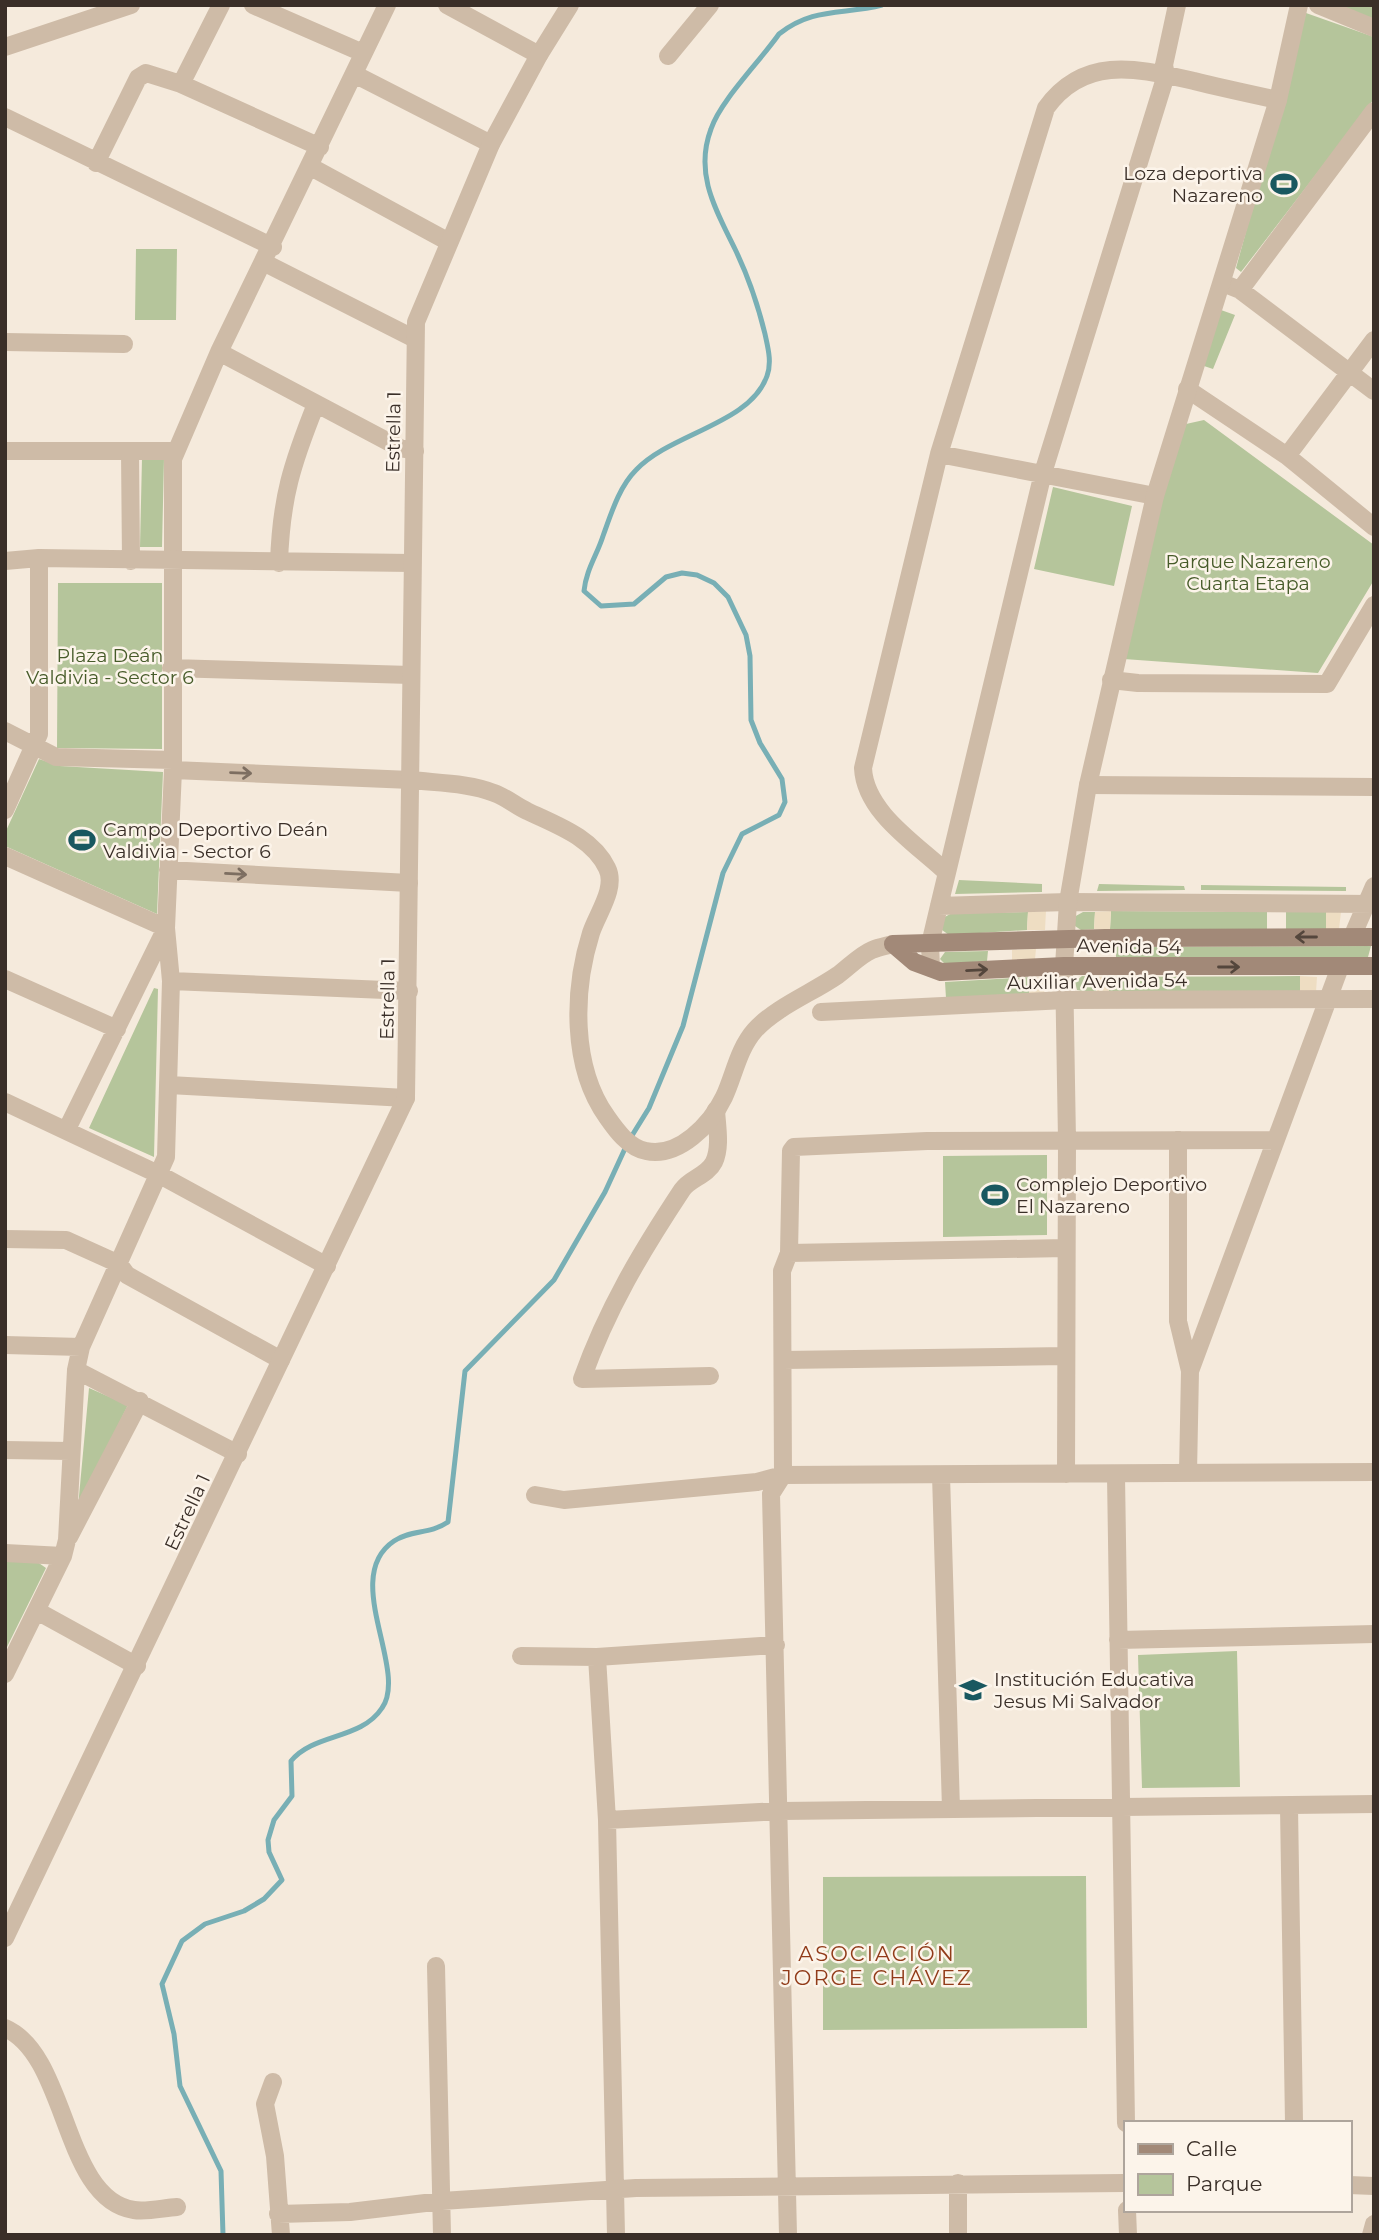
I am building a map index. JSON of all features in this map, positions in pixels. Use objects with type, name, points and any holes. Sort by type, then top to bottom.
[{"type":"main road","name":"Avenida 54","points":[[893,944],[1063,939],[1374,937]]},
{"type":"main road","name":"Avenida 54","points":[[893,944],[914,962],[941,972],[1064,966],[1374,966]]},
{"type":"street","points":[[5,47],[131,5]]},
{"type":"street","points":[[181,84],[221,5]]},
{"type":"street","points":[[253,5],[363,53]]},
{"type":"street","points":[[65,1548],[69,1451],[76,1370],[81,1347],[166,1157],[171,981],[166,929],[173,765],[172,560],[176,451],[219,352],[269,255],[387,5]]},
{"type":"street","points":[[447,5],[539,55]]},
{"type":"street","name":"Estrella 1","points":[[5,1938],[406,1098],[416,322],[491,144],[539,55],[570,5]]},
{"type":"street","points":[[668,56],[710,5]]},
{"type":"street","points":[[931,968],[930,944],[1043,473],[1166,75],[1164,65],[1177,5]]},
{"type":"street","points":[[1066,1474],[1067,1140],[1063,939],[1068,902],[1088,786],[1155,496],[1278,100],[1299,5]]},
{"type":"street","points":[[1318,5],[1374,28]]},
{"type":"street","points":[[947,873],[879,809],[866,788],[863,768],[939,454],[1046,107],[1074,81],[1104,70],[1136,68],[1278,100]]},
{"type":"street","points":[[96,163],[138,78],[146,73],[181,84],[320,147]]},
{"type":"street","points":[[354,74],[491,144]]},
{"type":"street","points":[[1240,290],[1374,111]]},
{"type":"street","points":[[5,117],[269,255],[415,338]]},
{"type":"street","points":[[311,167],[449,242]]},
{"type":"street","points":[[1221,283],[1240,290],[1374,391]]},
{"type":"street","points":[[1287,456],[1374,340]]},
{"type":"street","points":[[5,342],[124,344]]},
{"type":"street","points":[[219,352],[400,447],[415,451]]},
{"type":"street","points":[[1187,389],[1287,456],[1374,527]]},
{"type":"street","points":[[279,563],[280,520],[289,473],[316,404]]},
{"type":"street","points":[[5,451],[176,451]]},
{"type":"street","points":[[130,451],[131,561]]},
{"type":"street","points":[[939,454],[1155,496]]},
{"type":"street","points":[[5,561],[39,558],[412,563]]},
{"type":"street","points":[[5,810],[39,734],[39,558]]},
{"type":"street","points":[[1111,680],[1138,683],[1328,684],[1374,605]]},
{"type":"street","points":[[171,668],[411,675]]},
{"type":"street","points":[[5,731],[56,757],[411,780],[494,792],[568,830],[593,850],[610,876],[607,895],[591,934],[580,1006],[582,1060],[592,1093],[628,1142],[645,1151],[670,1149],[684,1143],[716,1110],[754,1031],[870,950],[893,944]]},
{"type":"street","points":[[1088,786],[1374,788]]},
{"type":"street","points":[[5,856],[166,929]]},
{"type":"street","points":[[168,870],[409,883]]},
{"type":"street","points":[[1352,937],[1370,903],[1374,886]]},
{"type":"street","points":[[939,906],[1068,902],[1370,903]]},
{"type":"street","points":[[67,1129],[166,929]]},
{"type":"street","points":[[1190,1371],[1340,967]]},
{"type":"street","points":[[5,979],[117,1029]]},
{"type":"street","points":[[171,981],[409,991]]},
{"type":"street","name":"Auxiliar Avenida 54","points":[[821,1012],[1065,1000],[1374,999]]},
{"type":"street","points":[[169,1085],[406,1098]]},
{"type":"street","points":[[5,1102],[160,1175],[327,1266]]},
{"type":"street","points":[[710,1376],[582,1379],[602,1324],[622,1286],[684,1186],[708,1170],[714,1161],[718,1144],[716,1110]]},
{"type":"street","points":[[789,2235],[781,1811],[771,1494],[783,1475],[782,1271],[789,1253],[790,1157],[794,1147],[1067,1140],[1274,1140]]},
{"type":"street","points":[[1178,1140],[1178,1321],[1190,1371],[1188,1473]]},
{"type":"street","points":[[5,1239],[66,1240],[119,1264],[127,1275],[281,1360]]},
{"type":"street","points":[[789,1253],[1065,1248]]},
{"type":"street","points":[[5,1345],[81,1347]]},
{"type":"street","points":[[783,1360],[1065,1356]]},
{"type":"street","points":[[76,1370],[238,1454]]},
{"type":"street","points":[[5,1674],[140,1401]]},
{"type":"street","points":[[5,1450],[69,1451]]},
{"type":"street","points":[[535,1495],[564,1500],[757,1482],[783,1475],[1374,1472]]},
{"type":"street","points":[[941,1475],[951,1809]]},
{"type":"street","points":[[1115,1475],[1123,1807],[1126,2121]]},
{"type":"street","points":[[5,1553],[65,1548]]},
{"type":"street","points":[[37,1611],[137,1666]]},
{"type":"street","points":[[1118,1640],[1374,1634]]},
{"type":"street","points":[[521,1656],[597,1657],[776,1645]]},
{"type":"street","points":[[597,1657],[607,1820],[617,2235]]},
{"type":"street","points":[[607,1820],[781,1811],[1374,1804]]},
{"type":"street","points":[[1289,1807],[1294,2121]]},
{"type":"street","points":[[436,1966],[442,2235]]},
{"type":"street","points":[[5,2028],[18,2034],[38,2062],[90,2179],[121,2206],[135,2210],[177,2207]]},
{"type":"street","points":[[273,2082],[265,2104],[275,2156],[281,2235]]},
{"type":"street","points":[[958,2183],[958,2235]]},
{"type":"street","points":[[278,2214],[351,2212],[442,2201],[615,2189],[1124,2183]]},
{"type":"street","points":[[1351,2185],[1374,2186]]},
{"type":"street","points":[[1127,2212],[1128,2235]]},
{"type":"street","points":[[1371,2235],[1374,2224]]},
{"type":"green space","points":[[1338,5],[1374,5],[1374,20]]},
{"type":"green space","name":"Loza deportiva Nazareno","points":[[1306,13],[1374,37],[1374,99],[1241,272],[1236,268]]},
{"type":"green space","points":[[136,249],[177,249],[176,320],[135,320]]},
{"type":"green space","points":[[1221,310],[1235,315],[1213,369],[1204,366]]},
{"type":"green space","name":"Parque Nazareno Cuarta Etapa","points":[[1204,420],[1374,545],[1374,580],[1318,673],[1124,659],[1163,496],[1186,424]]},
{"type":"green space","points":[[142,458],[164,458],[162,547],[140,547]]},
{"type":"green space","points":[[1053,487],[1132,506],[1114,586],[1034,569]]},
{"type":"green space","name":"Plaza Deán Valdivia - Sector 6","points":[[58,583],[162,583],[162,749],[57,748]]},
{"type":"green space","name":"Campo Deportivo Deán Valdivia - Sector 6","points":[[39,759],[60,766],[163,772],[157,914],[5,846],[5,833]]},
{"type":"green space","points":[[959,880],[1042,884],[1042,892],[955,894]]},
{"type":"green space","points":[[1099,884],[1184,886],[1185,890],[1097,891]]},
{"type":"green space","points":[[1201,885],[1346,887],[1346,891],[1201,890]]},
{"type":"green space","points":[[1111,911],[1267,912],[1267,929],[1110,929]]},
{"type":"green space","points":[[1028,912],[1027,930],[949,935],[942,930],[943,918],[952,913]]},
{"type":"green space","points":[[1083,912],[1095,912],[1094,929],[1081,930],[1075,926],[1074,917]]},
{"type":"green space","points":[[1286,912],[1326,912],[1326,929],[1286,929]]},
{"type":"green space","points":[[1371,946],[1368,957],[1116,958],[1116,947]]},
{"type":"green space","points":[[988,951],[987,961],[945,964],[940,959],[945,952]]},
{"type":"green space","points":[[1082,976],[1096,977],[1096,993],[1077,990],[1075,982]]},
{"type":"green space","points":[[1300,976],[1300,992],[1109,993],[1109,977]]},
{"type":"green space","points":[[1030,977],[1029,995],[946,998],[945,982]]},
{"type":"green space","points":[[154,988],[158,989],[154,1157],[89,1128]]},
{"type":"green space","points":[[1047,1155],[1047,1235],[943,1237],[943,1156]]},
{"type":"green space","points":[[89,1388],[128,1405],[78,1507]]},
{"type":"green space","points":[[36,1561],[46,1568],[5,1651],[5,1562]]},
{"type":"green space","points":[[1237,1651],[1240,1787],[1142,1788],[1138,1655]]},
{"type":"green space","points":[[1086,1876],[1087,2028],[823,2030],[823,1877]]},
{"type":"shaded area","points":[[1046,911],[1045,930],[1027,930],[1028,912]]},
{"type":"shaded area","points":[[1111,911],[1110,929],[1094,929],[1095,912]]},
{"type":"shaded area","points":[[1326,912],[1341,912],[1339,929],[1326,929]]},
{"type":"shaded area","points":[[1036,949],[1035,959],[1012,960],[1012,950]]},
{"type":"shaded area","points":[[1300,976],[1317,977],[1316,992],[1300,992]]},
{"type":"shaded area","points":[[1030,977],[1045,978],[1044,994],[1029,995]]},
{"type":"shaded area","points":[[1096,977],[1109,977],[1109,993],[1096,993]]},
{"type":"waterway","points":[[223,2235],[221,2171],[180,2086],[174,2034],[162,1984],[182,1941],[205,1924],[244,1911],[264,1899],[282,1880],[269,1852],[268,1840],[274,1820],[292,1796],[291,1761],[312,1745],[362,1726],[382,1708],[388,1691],[388,1671],[374,1600],[373,1577],[379,1557],[401,1537],[434,1529],[448,1522],[465,1371],[554,1280],[605,1192],[628,1142],[649,1108],[683,1026],[723,873],[742,834],[779,815],[785,802],[782,779],[760,743],[751,720],[750,656],[746,635],[728,597],[714,583],[697,575],[682,573],[666,577],[634,604],[601,606],[584,591],[589,569],[612,510],[630,477],[651,457],[744,406],[758,392],[767,376],[768,350],[756,301],[715,206],[706,176],[706,145],[716,118],[732,93],[779,34],[792,25],[829,13],[882,5]]},
{"type":"place","name":"Loza deportiva Nazareno","points":[[1284,184]]},
{"type":"place","name":"Campo Deportivo Deán Valdivia - Sector 6","points":[[82,840]]},
{"type":"place","name":"Complejo Deportivo El Nazareno","points":[[995,1195]]},
{"type":"place","name":"Institución Educativa Jesus Mi Salvador","points":[[973,1690]]},
{"type":"district","name":"ASOCIACIÓN JORGE CHÁVEZ","points":[[877,1966]]}]
